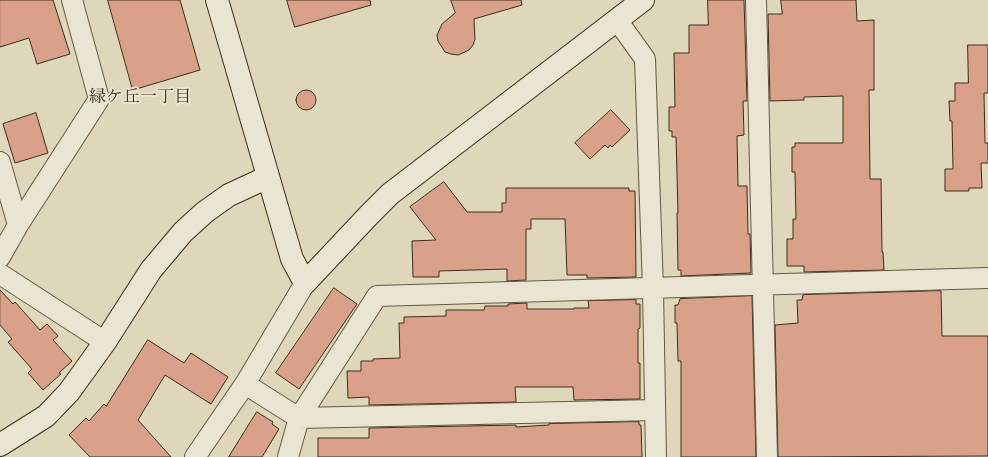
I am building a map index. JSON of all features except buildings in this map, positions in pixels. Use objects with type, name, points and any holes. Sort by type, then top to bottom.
[{"type":"street","points":[[0,257],[18,225],[99,99],[72,0]]},
{"type":"street","points":[[217,0],[292,259],[305,283]]},
{"type":"street","points":[[195,457],[245,384],[305,283],[369,214],[390,194],[643,0]]},
{"type":"street","points":[[756,0],[767,457]]},
{"type":"street","points":[[617,20],[645,59],[653,289],[656,457]]},
{"type":"street","points":[[0,162],[18,225]]},
{"type":"street","points":[[0,445],[46,416],[70,392],[106,342],[151,270],[183,232],[229,195],[268,177]]},
{"type":"street","points":[[0,274],[106,342]]},
{"type":"street","points":[[288,457],[299,418],[377,296],[988,278]]},
{"type":"street","points":[[245,384],[299,418],[655,410]]},
{"type":"district","name":"緑ケ丘一丁目","points":[[140,98]]}]
